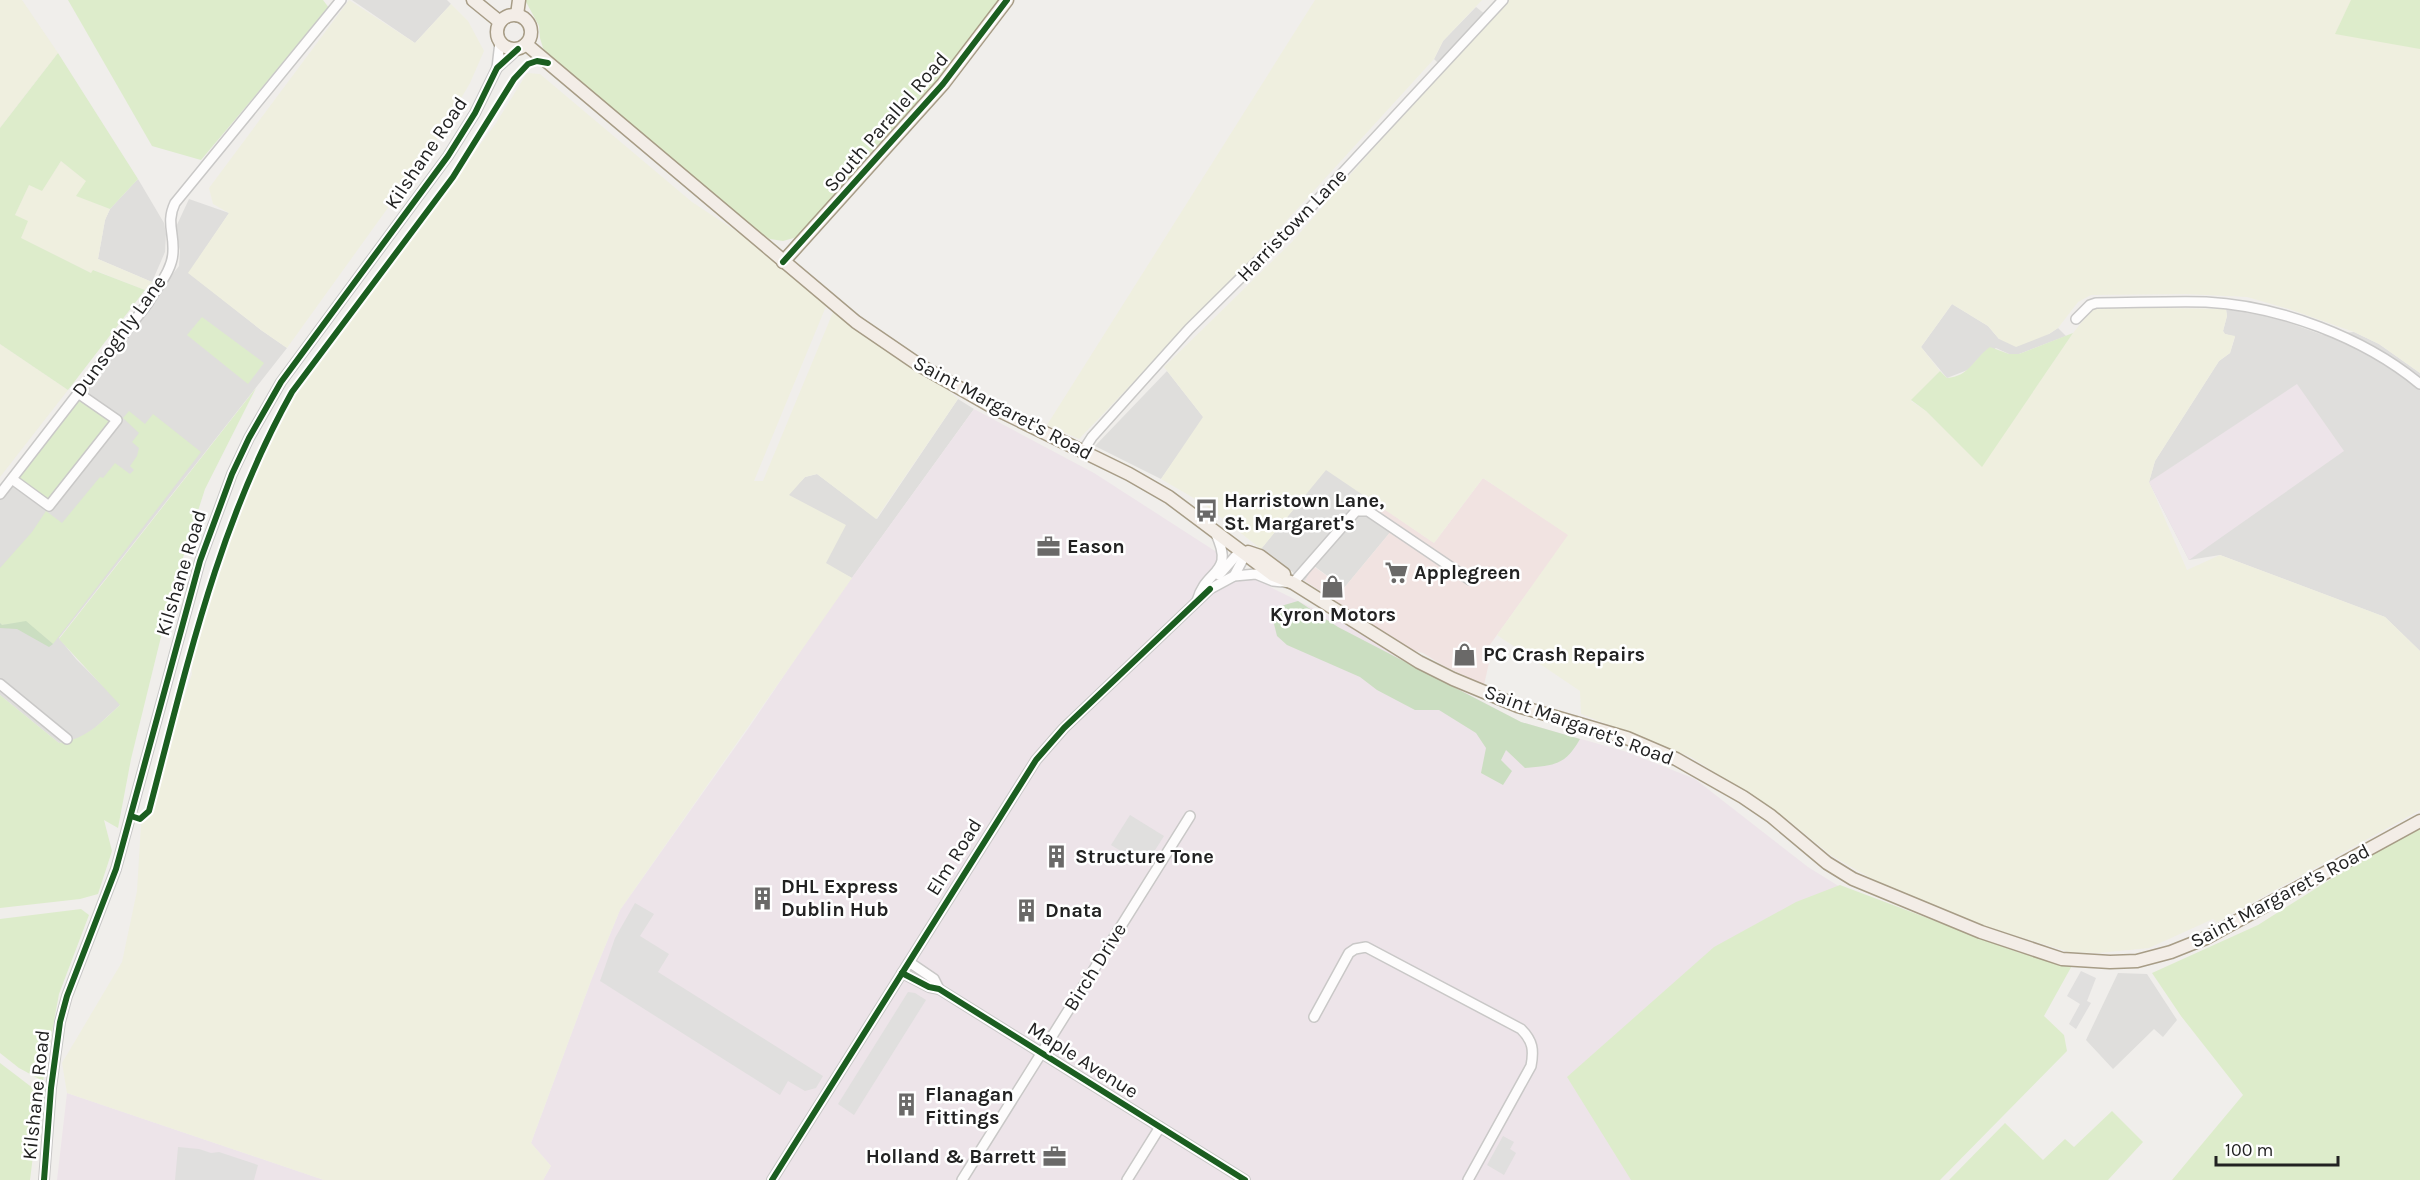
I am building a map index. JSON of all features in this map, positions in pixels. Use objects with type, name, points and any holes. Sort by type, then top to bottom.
[{"type":"main road","points":[[473,0],[500,22]]},
{"type":"main road","points":[[517,15],[519,0]]},
{"type":"main road","name":"South Parallel Road","points":[[783,262],[936,92],[1007,0]]},
{"type":"main road","points":[[517,15],[529,24],[531,35],[522,47],[508,48],[500,42],[497,32],[500,22],[507,16],[517,15]]},
{"type":"main road","name":"Saint Margaret's Road","points":[[522,47],[856,322],[919,365],[998,410],[1130,474],[1169,497],[1241,549],[1260,556],[1280,570],[1293,583],[1419,662],[1518,706],[1628,738],[1709,776],[1771,816],[1827,863],[1875,890],[1980,932],[2062,958],[2110,963],[2137,961],[2171,952],[2206,938],[2420,821]]},
{"type":"street","name":"Dunsoghly Lane","points":[[0,494],[148,303],[170,267],[174,252],[170,215],[175,203],[341,0]]},
{"type":"street","name":"Harristown Lane","points":[[1083,451],[1092,437],[1189,329],[1296,223],[1503,0]]},
{"type":"street","name":"Kilshane Road","points":[[44,1180],[51,1088],[62,1013],[116,869],[200,561],[219,507],[249,438],[281,382],[448,156],[475,113],[497,68],[500,42]]},
{"type":"street","name":"Kilshane Road","points":[[497,68],[522,47]]},
{"type":"street","points":[[2076,319],[2090,305],[2096,303],[2207,302],[2275,312],[2363,345],[2420,384]]},
{"type":"street","points":[[12,479],[49,506],[117,420],[78,393]]},
{"type":"street","points":[[1234,576],[1256,574],[1273,581],[1293,583],[1356,511],[1363,510],[1368,511],[1470,580]]},
{"type":"street","name":"Elm Road","points":[[1196,603],[1200,590],[1217,572],[1223,559],[1223,549],[1215,531]]},
{"type":"street","points":[[1234,576],[1242,561],[1241,549]]},
{"type":"street","name":"Elm Road","points":[[1210,589],[1216,577],[1241,549]]},
{"type":"street","name":"Elm Road","points":[[772,1180],[1036,760],[1064,728],[1210,589],[1234,576]]},
{"type":"street","points":[[0,684],[67,739]]},
{"type":"street","name":"Birch Drive","points":[[962,1180],[1190,816]]},
{"type":"street","points":[[1314,1017],[1349,953],[1366,947],[1521,1029],[1530,1038],[1534,1052],[1531,1066],[1468,1180]]},
{"type":"street","name":"Maple Avenue","points":[[909,962],[934,979],[939,989]]},
{"type":"street","name":"Maple Avenue","points":[[902,973],[929,987],[939,989],[1245,1180]]},
{"type":"street","points":[[1127,1180],[1160,1127]]},
{"type":"shaded area","points":[[352,0],[447,0],[451,4],[415,43]]},
{"type":"shaded area","points":[[1476,7],[1486,15],[1441,66],[1434,59],[1443,41]]},
{"type":"shaded area","points":[[138,179],[164,223],[166,234],[165,252],[152,282],[98,259],[105,220],[110,209]]},
{"type":"shaded area","points":[[189,199],[229,213],[189,273],[287,348],[59,638],[76,659],[121,704],[78,740],[59,743],[0,695],[0,494],[179,266],[180,251],[175,229]]},
{"type":"shaded area","points":[[1952,304],[1988,326],[1999,339],[2049,334],[2058,328],[2066,336],[2019,354],[2009,354],[1996,348],[1976,361],[1970,369],[1947,378],[1921,347]]},
{"type":"shaded area","points":[[2226,309],[2270,316],[2323,335],[2354,332],[2379,344],[2420,373],[2420,651],[2385,617],[2220,555],[2189,560],[2149,482],[2155,461],[2219,361],[2230,353],[2235,337],[2223,331],[2227,316]]},
{"type":"shaded area","points":[[1167,371],[1204,418],[1161,479],[1095,446]]},
{"type":"shaded area","points":[[2297,384],[2344,451],[2189,560],[2149,482]]},
{"type":"shaded area","points":[[958,399],[974,409],[852,578],[825,564],[806,506],[788,495],[805,477],[817,474],[877,519]]},
{"type":"shaded area","points":[[974,409],[1094,473],[1274,589],[1339,621],[1415,666],[1521,722],[1627,752],[1695,779],[1808,867],[1845,890],[1636,1180],[543,1180],[551,1166],[531,1143],[592,978],[620,910],[748,729],[822,619]]},
{"type":"shaded area","points":[[1326,469],[1367,497],[1357,510],[1363,510],[1392,530],[1344,588],[1314,566],[1305,581],[1261,549]]},
{"type":"shaded area","points":[[1483,478],[1569,535],[1489,646],[1486,657],[1490,658],[1484,685],[1423,653],[1409,649],[1305,581],[1313,566],[1344,588],[1392,530],[1368,511],[1356,511],[1367,497],[1434,543]]},
{"type":"shaded area","points":[[1130,815],[1164,836],[1145,866],[1111,845]]},
{"type":"shaded area","points":[[635,903],[654,914],[640,936],[669,954],[658,972],[823,1076],[816,1088],[805,1091],[788,1081],[780,1095],[600,981],[615,938]]},
{"type":"shaded area","points":[[2081,971],[2096,978],[2087,1001],[2091,1003],[2076,1029],[2069,1024],[2080,1004],[2067,996]]},
{"type":"shaded area","points":[[2118,973],[2147,974],[2177,1020],[2163,1037],[2154,1029],[2113,1069],[2086,1040]]},
{"type":"shaded area","points":[[908,992],[915,993],[926,1000],[854,1115],[838,1104]]},
{"type":"shaded area","points":[[67,1093],[324,1180],[57,1180]]},
{"type":"shaded area","points":[[1503,1136],[1514,1142],[1510,1149],[1516,1153],[1504,1175],[1487,1165]]},
{"type":"shaded area","points":[[178,1147],[211,1153],[219,1152],[258,1165],[254,1180],[175,1180]]},
{"type":"green space","points":[[0,0],[22,0],[58,53],[0,128]]},
{"type":"green space","points":[[68,0],[323,0],[329,8],[201,160],[152,146]]},
{"type":"green space","points":[[349,0],[415,43],[451,4],[468,21],[484,51],[470,83],[436,141],[287,348],[188,273],[229,213],[213,204],[209,188]]},
{"type":"green space","points":[[525,0],[1001,0],[932,91],[830,204],[797,237],[783,241],[770,239],[760,233],[553,61],[543,48],[539,26]]},
{"type":"green space","points":[[1315,0],[1482,0],[1443,41],[1434,59],[1247,264],[1079,439],[1047,425]]},
{"type":"green space","points":[[1502,0],[2420,0],[2420,373],[2379,344],[2354,332],[2247,297],[2186,294],[2091,295],[2078,302],[2058,328],[2016,347],[1999,339],[1988,326],[1952,304],[1921,347],[1940,371],[1911,401],[1926,411],[1982,466],[2073,333],[2094,307],[2226,309],[2227,316],[2223,331],[2225,334],[2235,336],[2230,353],[2219,361],[2155,461],[2149,482],[2187,570],[2220,555],[2385,617],[2420,651],[2420,810],[2217,922],[2213,919],[2149,948],[2099,953],[2069,952],[1985,926],[1876,881],[1832,856],[1788,820],[1691,757],[1581,714],[1580,691],[1497,635],[1568,535],[1483,478],[1434,543],[1326,470],[1261,549],[1204,504],[1161,479],[1203,417],[1164,367],[1292,242]]},
{"type":"green space","points":[[2351,0],[2420,0],[2420,49],[2335,34]]},
{"type":"green space","points":[[58,53],[138,179],[110,209],[76,196],[86,181],[61,161],[42,191],[29,185],[15,215],[28,221],[21,238],[91,273],[93,270],[145,290],[68,390],[0,344],[0,128]]},
{"type":"green space","points":[[527,73],[540,74],[692,202],[783,262],[829,299],[754,481],[763,481],[836,305],[919,365],[958,399],[876,519],[817,474],[805,477],[789,495],[846,525],[826,563],[852,578],[620,910],[592,978],[531,1143],[551,1166],[543,1180],[324,1180],[67,1093],[62,1063],[122,962],[137,891],[141,824],[192,674],[191,663],[230,528],[268,442],[290,402],[496,123]]},
{"type":"green space","points":[[61,161],[87,181],[77,196],[110,209],[105,220],[98,259],[152,282],[145,290],[94,270],[91,273],[20,238],[15,215],[29,184],[42,190]]},
{"type":"green space","points":[[202,317],[264,363],[248,384],[187,335]]},
{"type":"green space","points":[[2073,333],[1982,467],[1926,411],[1911,400],[1940,371],[1947,378],[1955,377],[1966,370],[1990,347],[2009,354],[2019,354]]},
{"type":"green space","points":[[0,344],[68,390],[0,477]]},
{"type":"green space","points":[[256,388],[205,489],[172,592],[131,759],[118,828],[104,820],[112,851],[98,894],[80,899],[0,908],[0,695],[59,743],[86,734],[120,705],[59,639]]},
{"type":"green space","points":[[79,396],[113,420],[50,498],[46,499],[15,479]]},
{"type":"green space","points":[[129,411],[145,424],[153,414],[201,452],[53,644],[26,622],[2,625],[0,623],[0,568],[32,532],[46,511],[62,523],[100,477],[103,478],[115,463],[130,474],[134,470],[130,466],[139,448],[132,442],[139,433],[123,418]]},
{"type":"green space","points":[[1298,601],[1338,627],[1521,722],[1580,739],[1564,759],[1551,765],[1525,768],[1506,750],[1501,760],[1512,771],[1503,785],[1481,773],[1486,748],[1476,733],[1439,710],[1415,710],[1377,690],[1360,677],[1287,645],[1277,636],[1273,620],[1281,606]]},
{"type":"green space","points":[[26,621],[53,644],[49,647],[17,629],[0,628],[0,623],[2,625]]},
{"type":"green space","points":[[2420,823],[2420,1180],[2172,1180],[2243,1095],[2181,1016],[2152,973],[2258,925]]},
{"type":"green space","points":[[1840,885],[2020,953],[2074,962],[2044,1016],[2064,1035],[2067,1051],[1940,1180],[1631,1180],[1567,1077],[1714,947],[1796,902]]},
{"type":"green space","points":[[81,909],[89,915],[59,994],[43,1081],[19,1068],[0,1053],[0,919]]},
{"type":"green space","points":[[0,1063],[38,1092],[40,1099],[30,1180],[0,1180]]},
{"type":"green space","points":[[2112,1111],[2143,1142],[2108,1180],[1949,1180],[2005,1123],[2043,1160],[2065,1139],[2074,1147]]},
{"type":"cycle path","points":[[783,262],[943,84],[1007,0]]},
{"type":"cycle path","points":[[44,1180],[51,1088],[60,1022],[67,996],[116,869],[200,561],[232,474],[249,438],[281,382],[448,156],[475,113],[497,68],[518,49]]},
{"type":"cycle path","points":[[131,816],[140,819],[149,811],[191,650],[224,544],[266,442],[292,392],[453,177],[514,79],[528,64],[537,61],[548,63]]},
{"type":"cycle path","points":[[772,1180],[1036,760],[1064,728],[1210,589]]},
{"type":"cycle path","points":[[902,973],[929,987],[939,989],[1245,1180]]},
{"type":"place","name":"Harristown Lane, St. Margaret's","points":[[1206,511]]},
{"type":"place","name":"Eason","points":[[1049,546]]},
{"type":"place","name":"Applegreen","points":[[1396,572]]},
{"type":"place","name":"Kyron Motors","points":[[1333,586]]},
{"type":"place","name":"PC Crash Repairs","points":[[1465,654]]},
{"type":"place","name":"Structure Tone","points":[[1057,856]]},
{"type":"place","name":"DHL Express Dublin Hub","points":[[763,898]]},
{"type":"place","name":"Dnata","points":[[1027,910]]},
{"type":"place","name":"Flanagan Fittings","points":[[907,1105]]},
{"type":"place","name":"Holland & Barrett","points":[[1054,1156]]}]
